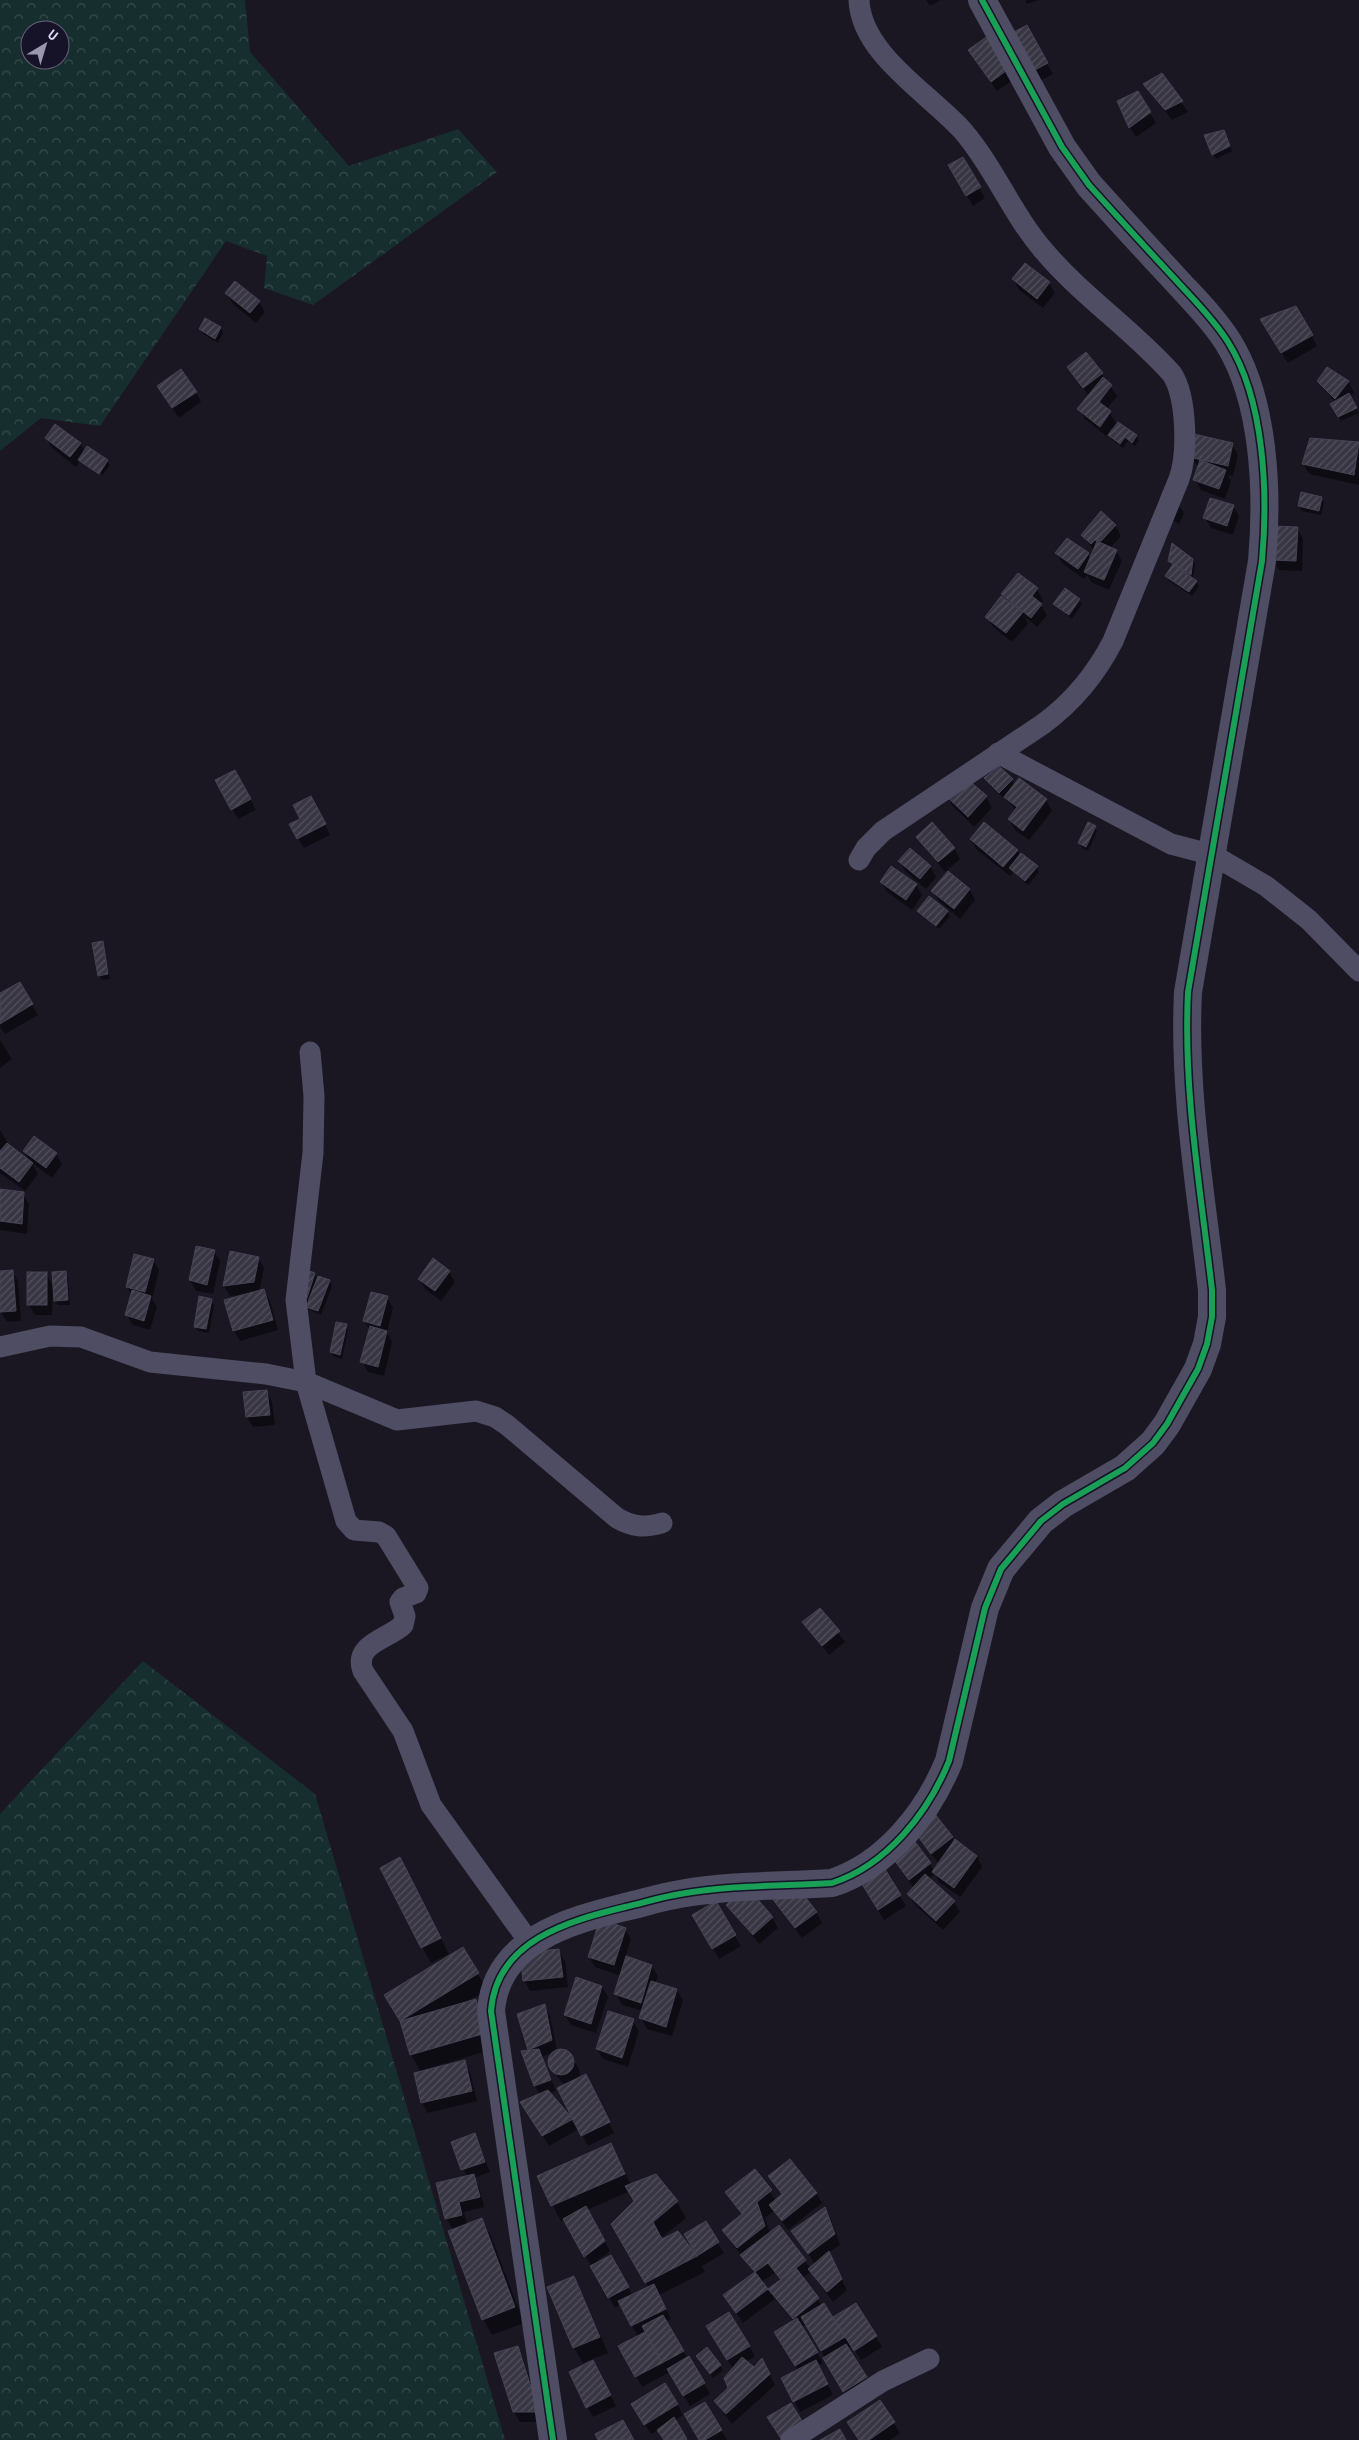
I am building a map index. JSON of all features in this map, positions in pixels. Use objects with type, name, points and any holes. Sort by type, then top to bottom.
[{"type":"street","points":[[859,0],[861,16],[875,42],[903,75],[966,136],[1042,248],[1165,366],[1177,382],[1183,404],[1182,471],[1104,658],[1082,688],[1062,710],[883,831],[866,848],[859,860]]},
{"type":"street","points":[[554,2440],[491,2011],[492,1998],[499,1978],[510,1963],[530,1944],[559,1926],[591,1915],[680,1894],[719,1889],[832,1883],[847,1878],[884,1853],[920,1816],[940,1782],[948,1761],[985,1608],[1001,1569],[1041,1521],[1063,1504],[1137,1458],[1167,1424],[1198,1369],[1207,1344],[1212,1317],[1212,1290],[1187,1071],[1188,992],[1262,561],[1265,525],[1264,481],[1258,434],[1240,364],[1228,342],[1207,314],[1088,185],[1077,170],[1062,147],[982,0]]},
{"type":"street","points":[[998,753],[1171,844],[1213,855],[1266,886],[1309,920],[1359,971]]},
{"type":"street","points":[[310,1052],[314,1096],[313,1153],[296,1300],[306,1382],[346,1521],[354,1530],[379,1532],[386,1536],[418,1588],[416,1593],[403,1598],[400,1602],[405,1616],[403,1625],[362,1653],[360,1664],[362,1671],[403,1731],[431,1805],[530,1944]]},
{"type":"street","points":[[0,1348],[50,1336],[81,1337],[150,1362],[266,1374],[306,1382],[397,1420],[476,1411],[495,1417],[617,1518],[634,1526],[646,1527],[662,1523]]},
{"type":"street","points":[[791,2440],[884,2381],[929,2359]]},
{"type":"green space","points":[[0,0],[245,0],[250,52],[349,166],[458,129],[497,172],[313,305],[264,288],[267,256],[226,241],[100,426],[41,418],[0,451]]},
{"type":"green space","points":[[143,1661],[315,1794],[505,2440],[0,2440],[0,1814]]},
{"type":"building","points":[[1027,25],[1048,63],[1033,71],[1012,33]]},
{"type":"building","points":[[992,33],[1014,65],[991,82],[968,50]]},
{"type":"building","points":[[1162,73],[1183,101],[1165,110],[1143,84]]},
{"type":"building","points":[[1138,91],[1151,112],[1129,128],[1117,101]]},
{"type":"building","points":[[1224,130],[1230,146],[1212,155],[1204,135]]},
{"type":"building","points":[[963,157],[981,187],[966,196],[948,165]]},
{"type":"building","points":[[1025,263],[1050,282],[1037,299],[1012,279]]},
{"type":"building","points":[[235,281],[260,301],[250,313],[225,293]]},
{"type":"building","points":[[1296,306],[1313,335],[1281,353],[1260,319]]},
{"type":"building","points":[[205,318],[221,327],[215,339],[199,329]]},
{"type":"building","points":[[1086,352],[1103,373],[1083,388],[1067,367]]},
{"type":"building","points":[[1327,367],[1349,381],[1335,399],[1317,381]]},
{"type":"building","points":[[181,369],[197,392],[172,408],[157,386]]},
{"type":"building","points":[[1103,377],[1112,385],[1099,402],[1111,411],[1100,427],[1077,409]]},
{"type":"building","points":[[1349,393],[1357,408],[1338,417],[1330,404]]},
{"type":"building","points":[[1118,422],[1137,435],[1132,443],[1125,437],[1120,444],[1108,435]]},
{"type":"building","points":[[55,424],[81,443],[70,457],[45,438]]},
{"type":"building","points":[[1194,434],[1233,443],[1228,466],[1189,457]]},
{"type":"building","points":[[1310,438],[1359,442],[1354,475],[1302,464]]},
{"type":"building","points":[[87,446],[108,460],[99,474],[78,460]]},
{"type":"building","points":[[1200,460],[1226,470],[1219,489],[1193,480]]},
{"type":"building","points":[[1301,492],[1322,497],[1319,511],[1298,506]]},
{"type":"building","points":[[1210,498],[1234,505],[1227,526],[1203,518]]},
{"type":"building","points":[[1101,511],[1116,525],[1101,541],[1095,540],[1091,544],[1081,535]]},
{"type":"building","points":[[1273,526],[1298,527],[1296,561],[1272,560]]},
{"type":"building","points":[[1067,538],[1089,553],[1078,569],[1055,553]]},
{"type":"building","points":[[1097,541],[1117,550],[1104,580],[1084,572]]},
{"type":"building","points":[[1172,543],[1193,559],[1191,575],[1168,561]]},
{"type":"building","points":[[1173,564],[1197,581],[1189,592],[1165,576]]},
{"type":"building","points":[[1018,573],[1038,588],[1032,596],[1042,604],[1031,618],[1001,594]]},
{"type":"building","points":[[1065,588],[1080,599],[1069,615],[1053,604]]},
{"type":"building","points":[[1001,596],[1023,612],[1006,633],[985,617]]},
{"type":"building","points":[[999,766],[1013,779],[999,793],[984,778]]},
{"type":"building","points":[[235,770],[251,799],[231,810],[215,780]]},
{"type":"building","points":[[965,777],[987,796],[968,817],[944,794]]},
{"type":"building","points":[[1019,778],[1047,799],[1023,831],[1008,819],[1017,807],[1004,797]]},
{"type":"building","points":[[311,796],[326,824],[297,839],[289,824],[300,819],[293,805]]},
{"type":"building","points":[[932,822],[955,848],[938,862],[916,837]]},
{"type":"building","points":[[984,822],[1018,850],[1003,867],[970,839]]},
{"type":"building","points":[[1088,822],[1096,826],[1086,847],[1078,843]]},
{"type":"building","points":[[910,848],[931,866],[920,879],[898,861]]},
{"type":"building","points":[[1021,853],[1038,866],[1025,881],[1009,868]]},
{"type":"building","points":[[891,866],[917,884],[906,900],[880,882]]},
{"type":"building","points":[[948,871],[970,889],[954,909],[931,891]]},
{"type":"building","points":[[929,896],[948,911],[936,926],[917,911]]},
{"type":"building","points":[[103,941],[108,974],[98,976],[92,943]]},
{"type":"building","points":[[20,982],[33,1004],[0,1024],[0,993]]},
{"type":"building","points":[[34,1136],[57,1153],[46,1168],[23,1151]]},
{"type":"building","points":[[7,1143],[33,1163],[19,1182],[0,1168],[0,1151]]},
{"type":"building","points":[[0,1189],[24,1192],[22,1224],[0,1221]]},
{"type":"building","points":[[196,1246],[215,1250],[207,1285],[189,1280]]},
{"type":"building","points":[[230,1251],[259,1257],[254,1282],[223,1286]]},
{"type":"building","points":[[134,1254],[154,1259],[145,1292],[126,1287]]},
{"type":"building","points":[[433,1258],[450,1271],[435,1291],[418,1279]]},
{"type":"building","points":[[13,1270],[16,1311],[0,1312],[0,1271]]},
{"type":"building","points":[[307,1270],[315,1273],[305,1304]]},
{"type":"building","points":[[66,1271],[68,1300],[54,1301],[52,1272]]},
{"type":"building","points":[[27,1272],[47,1272],[47,1305],[27,1305]]},
{"type":"building","points":[[318,1276],[330,1280],[318,1311],[306,1307]]},
{"type":"building","points":[[264,1289],[273,1320],[233,1331],[224,1300]]},
{"type":"building","points":[[132,1290],[151,1296],[144,1321],[125,1315]]},
{"type":"building","points":[[371,1292],[388,1296],[380,1326],[363,1321]]},
{"type":"building","points":[[199,1296],[212,1299],[206,1329],[194,1327]]},
{"type":"building","points":[[336,1322],[347,1324],[340,1355],[330,1352]]},
{"type":"building","points":[[370,1326],[387,1331],[378,1367],[360,1362]]},
{"type":"building","points":[[267,1390],[270,1415],[246,1417],[243,1392]]},
{"type":"building","points":[[820,1608],[840,1631],[822,1646],[802,1622]]},
{"type":"building","points":[[928,1805],[953,1837],[931,1854],[907,1822]]},
{"type":"building","points":[[907,1831],[931,1863],[909,1880],[885,1848]]},
{"type":"building","points":[[955,1839],[977,1856],[954,1888],[932,1872]]},
{"type":"building","points":[[400,1857],[441,1938],[421,1948],[380,1868]]},
{"type":"building","points":[[880,1861],[901,1895],[878,1910],[857,1876]]},
{"type":"building","points":[[925,1874],[955,1901],[936,1921],[907,1894]]},
{"type":"building","points":[[792,1880],[817,1912],[795,1928],[771,1897]]},
{"type":"building","points":[[747,1887],[773,1917],[753,1935],[726,1905]]},
{"type":"building","points":[[716,1901],[736,1935],[712,1949],[692,1915]]},
{"type":"building","points":[[600,1919],[626,1928],[614,1965],[588,1957]]},
{"type":"building","points":[[463,1947],[479,1973],[400,2021],[384,1995]]},
{"type":"building","points":[[559,1949],[563,1977],[523,1981],[520,1953]]},
{"type":"building","points":[[626,1956],[652,1965],[641,2003],[614,1994]]},
{"type":"building","points":[[576,1977],[602,1986],[591,2024],[564,2015]]},
{"type":"building","points":[[651,1981],[677,1989],[666,2027],[639,2018]]},
{"type":"building","points":[[476,1999],[486,2033],[410,2055],[400,2021]]},
{"type":"building","points":[[545,2004],[552,2040],[528,2050],[517,2014]]},
{"type":"building","points":[[608,2011],[634,2019],[622,2058],[596,2049]]},
{"type":"building","points":[[539,2049],[551,2080],[534,2086],[521,2051]]},
{"type":"building","points":[[561,2049],[570,2053],[574,2062],[570,2071],[561,2075],[552,2071],[548,2062],[552,2053]]},
{"type":"building","points":[[465,2060],[472,2091],[421,2103],[414,2073]]},
{"type":"building","points":[[586,2074],[610,2122],[581,2136],[557,2088]]},
{"type":"building","points":[[548,2090],[573,2119],[542,2136],[520,2102]]},
{"type":"building","points":[[475,2133],[485,2162],[461,2170],[451,2142]]},
{"type":"building","points":[[611,2143],[625,2174],[551,2206],[537,2176]]},
{"type":"building","points":[[790,2159],[817,2193],[782,2221],[769,2205],[782,2194],[768,2176]]},
{"type":"building","points":[[755,2169],[772,2190],[757,2202],[765,2226],[737,2248],[722,2230],[742,2214],[725,2192]]},
{"type":"building","points":[[474,2174],[480,2197],[459,2202],[462,2215],[445,2219],[436,2183]]},
{"type":"building","points":[[656,2174],[678,2201],[653,2222],[662,2239],[678,2231],[697,2256],[645,2283],[611,2224],[634,2201],[625,2186]]},
{"type":"building","points":[[586,2206],[605,2241],[584,2257],[563,2219]]},
{"type":"building","points":[[825,2207],[835,2234],[808,2254],[791,2231]]},
{"type":"building","points":[[482,2218],[515,2307],[482,2320],[448,2231]]},
{"type":"building","points":[[706,2221],[719,2242],[697,2256],[684,2234]]},
{"type":"building","points":[[779,2225],[806,2260],[781,2280],[768,2263],[755,2272],[740,2255]]},
{"type":"building","points":[[829,2251],[842,2279],[827,2292],[808,2269]]},
{"type":"building","points":[[611,2255],[629,2287],[608,2298],[590,2266]]},
{"type":"building","points":[[796,2268],[819,2298],[793,2319],[768,2289]]},
{"type":"building","points":[[755,2272],[768,2289],[736,2313],[723,2295]]},
{"type":"building","points":[[574,2276],[600,2337],[573,2348],[547,2287]]},
{"type":"building","points":[[654,2284],[666,2309],[631,2326],[618,2301]]},
{"type":"building","points":[[824,2303],[845,2337],[821,2351],[801,2317]]},
{"type":"building","points":[[856,2303],[877,2336],[854,2351],[833,2317]]},
{"type":"building","points":[[729,2312],[750,2346],[727,2360],[706,2326]]},
{"type":"building","points":[[663,2315],[684,2351],[662,2363],[642,2326]]},
{"type":"building","points":[[797,2318],[818,2352],[795,2366],[774,2332]]},
{"type":"building","points":[[645,2332],[662,2363],[635,2377],[618,2346]]},
{"type":"building","points":[[846,2344],[867,2377],[843,2392],[823,2358]]},
{"type":"building","points":[[518,2346],[539,2412],[513,2412],[494,2353]]},
{"type":"building","points":[[707,2347],[721,2365],[710,2374],[696,2356]]},
{"type":"building","points":[[689,2356],[705,2383],[683,2396],[667,2369]]},
{"type":"building","points":[[742,2357],[754,2367],[762,2358],[770,2374],[726,2414],[714,2401],[728,2388],[724,2378]]},
{"type":"building","points":[[593,2360],[611,2395],[586,2408],[569,2372]]},
{"type":"building","points":[[816,2360],[828,2384],[793,2402],[781,2378]]},
{"type":"building","points":[[665,2383],[678,2404],[644,2425],[631,2404]]},
{"type":"building","points":[[880,2400],[895,2422],[869,2440],[859,2440],[847,2422]]},
{"type":"building","points":[[705,2402],[722,2430],[705,2440],[699,2440],[684,2414]]},
{"type":"building","points":[[791,2403],[812,2437],[782,2440],[767,2417]]},
{"type":"building","points":[[674,2417],[686,2440],[664,2440],[657,2430]]},
{"type":"building","points":[[623,2420],[634,2440],[598,2440],[595,2434]]},
{"type":"building","points":[[840,2429],[846,2440],[820,2440]]},
{"type":"cycle path","points":[[553,2440],[491,2011],[496,1987],[506,1967],[521,1951],[538,1938],[581,1919],[659,1898],[699,1891],[737,1887],[832,1883],[852,1875],[871,1864],[888,1850],[917,1818],[930,1799],[949,1761],[985,1608],[1001,1569],[1041,1521],[1063,1504],[1125,1468],[1153,1443],[1167,1424],[1198,1369],[1207,1344],[1212,1317],[1212,1290],[1190,1104],[1187,1029],[1188,992],[1262,561],[1264,478],[1257,420],[1250,392],[1228,342],[1202,309],[1089,185],[1062,147],[982,0]]}]
